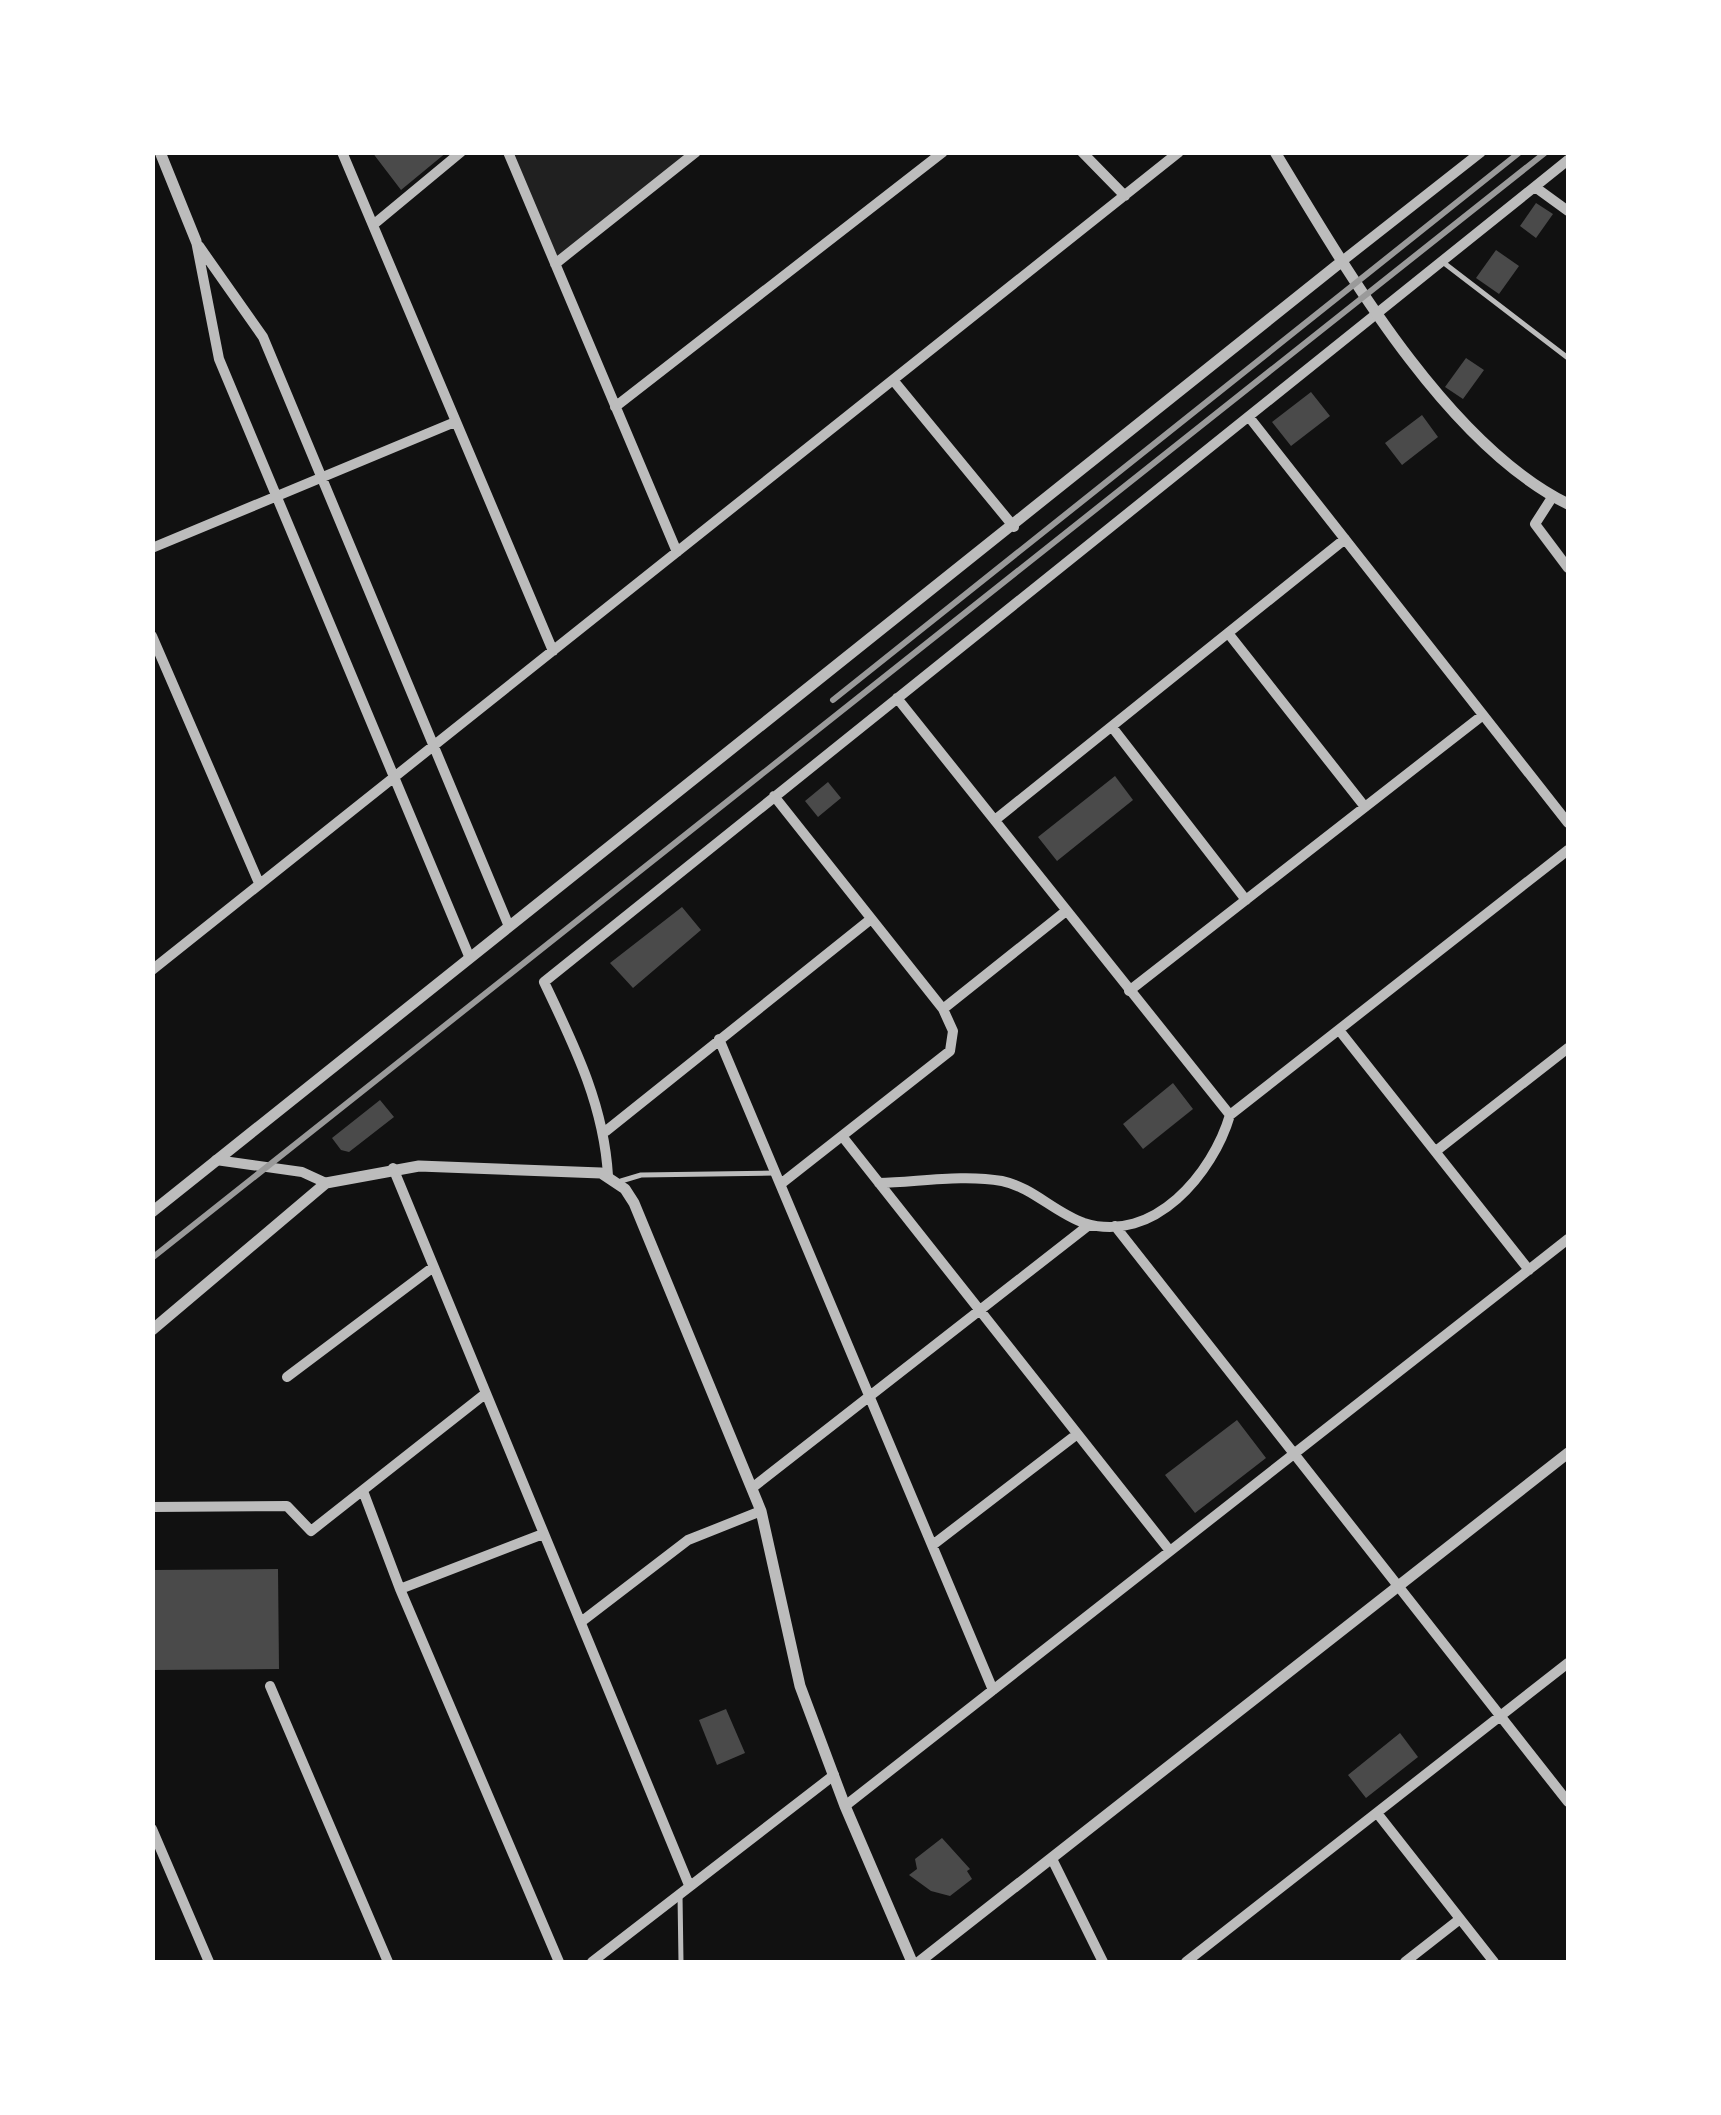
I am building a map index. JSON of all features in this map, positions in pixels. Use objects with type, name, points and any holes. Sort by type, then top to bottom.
[{"type":"street","points":[[160,152],[196,241],[218,359],[469,956]]},
{"type":"street","points":[[342,152],[553,651]]},
{"type":"street","points":[[373,225],[461,152]]},
{"type":"street","points":[[508,152],[677,552]]},
{"type":"street","points":[[555,264],[696,152]]},
{"type":"street","points":[[615,407],[942,152]]},
{"type":"street","points":[[1082,152],[1125,196]]},
{"type":"street","points":[[152,970],[1179,152]]},
{"type":"street","points":[[1275,152],[1341,262],[1448,406],[1491,448],[1568,504]]},
{"type":"street","points":[[152,1212],[508,924],[1014,527],[1481,152]]},
{"type":"street","points":[[1568,160],[544,982],[580,1057],[606,1131],[613,1179],[634,1204],[752,1488],[761,1512],[800,1686],[845,1806],[916,1962],[1053,1860],[1568,1453]]},
{"type":"street","points":[[1535,187],[1568,210]]},
{"type":"street","points":[[196,241],[263,337],[508,924]]},
{"type":"street","points":[[893,380],[1014,527]]},
{"type":"street","points":[[1249,417],[1568,823]]},
{"type":"street","points":[[152,548],[455,422]]},
{"type":"street","points":[[1553,496],[1535,524],[1568,568]]},
{"type":"street","points":[[994,820],[1346,539]]},
{"type":"street","points":[[1228,634],[1365,806]]},
{"type":"street","points":[[152,636],[259,884]]},
{"type":"street","points":[[898,698],[1128,992],[1230,1115]]},
{"type":"street","points":[[1128,992],[1483,715]]},
{"type":"street","points":[[1112,727],[1246,900]]},
{"type":"street","points":[[774,796],[943,1010],[953,1031],[950,1051],[842,1136],[779,1178]]},
{"type":"street","points":[[878,1182],[1006,1182],[1090,1224],[1114,1226],[1158,1213],[1183,1194],[1207,1167],[1223,1140],[1230,1115],[1568,850]]},
{"type":"street","points":[[943,1010],[1066,911]]},
{"type":"street","points":[[606,1131],[871,919]]},
{"type":"street","points":[[1339,1030],[1529,1270]]},
{"type":"street","points":[[719,1040],[994,1690]]},
{"type":"street","points":[[1436,1152],[1568,1048]]},
{"type":"street","points":[[842,1136],[1170,1551]]},
{"type":"street","points":[[216,1160],[302,1172],[326,1183]]},
{"type":"street","points":[[152,1330],[326,1183],[393,1168],[613,1179]]},
{"type":"street","points":[[393,1168],[582,1622],[684,1888]]},
{"type":"street","points":[[752,1488],[1090,1224]]},
{"type":"street","points":[[1114,1226],[1568,1802]]},
{"type":"street","points":[[845,1806],[1568,1238]]},
{"type":"street","points":[[287,1377],[432,1268]]},
{"type":"street","points":[[152,1507],[287,1506],[310,1531],[485,1394]]},
{"type":"street","points":[[934,1544],[1076,1435]]},
{"type":"street","points":[[363,1491],[400,1589],[559,1962]]},
{"type":"street","points":[[582,1622],[688,1540],[761,1512]]},
{"type":"street","points":[[400,1589],[543,1534]]},
{"type":"street","points":[[1186,1962],[1568,1663]]},
{"type":"street","points":[[270,1686],[388,1962]]},
{"type":"street","points":[[592,1962],[834,1774]]},
{"type":"street","points":[[1377,1813],[1494,1962]]},
{"type":"street","points":[[152,1829],[210,1962]]},
{"type":"street","points":[[1053,1860],[1104,1962]]},
{"type":"street","points":[[1405,1962],[1460,1920]]},
{"type":"lane","points":[[1443,262],[1568,358]]},
{"type":"lane","points":[[613,1179],[640,1175],[779,1178]]},
{"type":"lane","points":[[681,1962],[684,1888]]},
{"type":"shaded area","points":[[508,153],[696,153],[555,264]]},
{"type":"building","points":[[372,152],[447,152],[401,190]]},
{"type":"building","points":[[1536,203],[1553,214],[1536,238],[1520,226]]},
{"type":"building","points":[[1496,250],[1519,266],[1499,294],[1476,278]]},
{"type":"building","points":[[1466,358],[1484,370],[1463,399],[1445,387]]},
{"type":"building","points":[[1311,392],[1330,416],[1291,446],[1272,422]]},
{"type":"building","points":[[1422,415],[1438,437],[1402,465],[1385,443]]},
{"type":"building","points":[[1115,776],[1133,800],[1057,861],[1038,837]]},
{"type":"building","points":[[828,782],[841,798],[818,817],[805,801]]},
{"type":"building","points":[[682,907],[701,930],[633,988],[610,963]]},
{"type":"building","points":[[1173,1083],[1193,1109],[1143,1149],[1123,1124]]},
{"type":"building","points":[[380,1100],[394,1117],[349,1152],[341,1150],[332,1138]]},
{"type":"building","points":[[1237,1420],[1266,1458],[1195,1513],[1165,1475]]},
{"type":"building","points":[[278,1569],[279,1669],[152,1670],[152,1570]]},
{"type":"building","points":[[726,1709],[745,1753],[717,1765],[699,1720]]},
{"type":"building","points":[[1400,1733],[1418,1757],[1366,1798],[1348,1775]]},
{"type":"building","points":[[942,1838],[970,1869],[967,1871],[972,1879],[950,1896],[931,1891],[909,1875],[917,1869],[915,1859]]},
{"type":"railway","points":[[833,700],[1520,152]]},
{"type":"railway","points":[[152,1258],[1546,152]]}]
